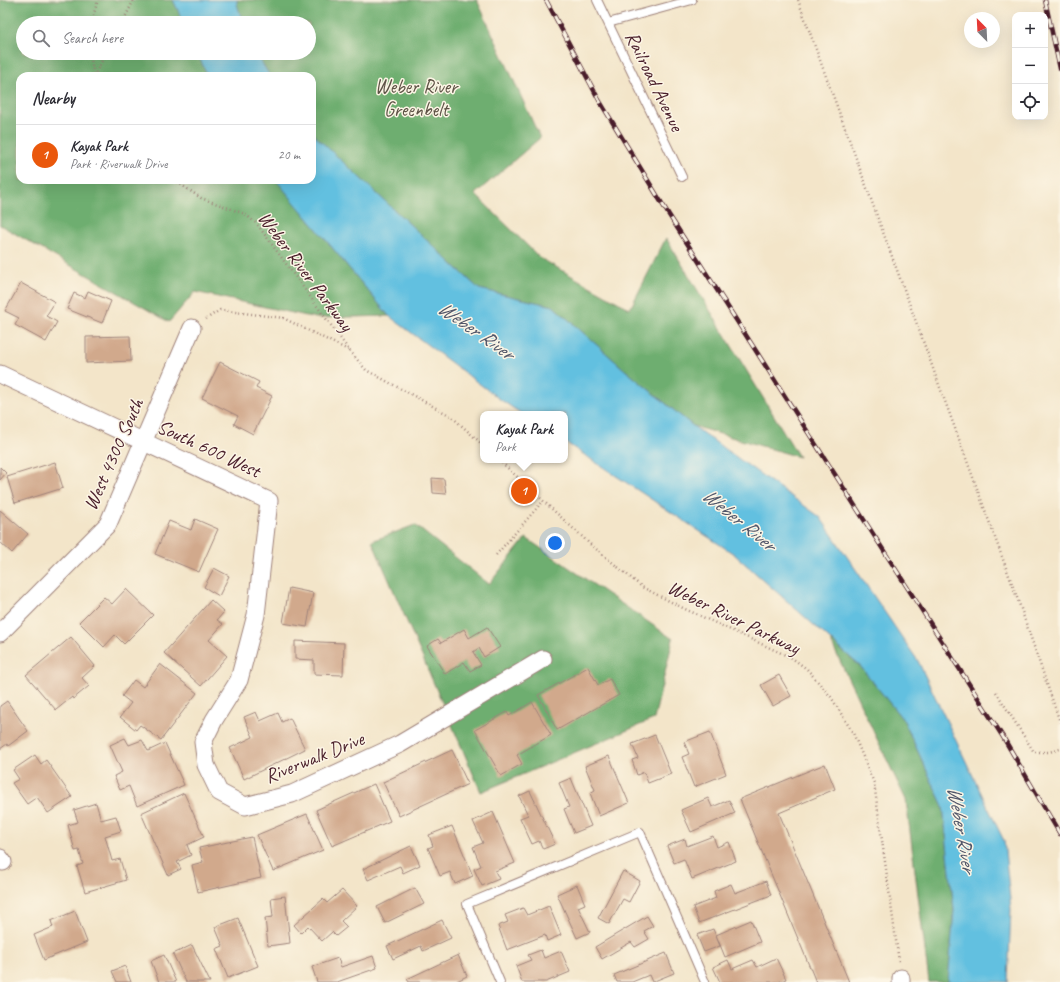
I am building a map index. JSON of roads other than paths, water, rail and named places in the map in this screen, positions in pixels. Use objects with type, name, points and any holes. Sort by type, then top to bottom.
[{"type":"street","name":"West 4300 South","points":[[0,633],[108,524],[192,328]]},
{"type":"street","name":"South 600 West","points":[[0,374],[269,501]]},
{"type":"street","name":"Riverwalk Drive","points":[[269,501],[256,615],[241,673],[239,680],[214,720],[203,742],[206,765],[219,792],[245,806],[292,794],[400,744],[543,659]]},
{"type":"lane","name":"Railroad Avenue","points":[[597,0],[682,176]]},
{"type":"lane","points":[[608,23],[692,0]]},
{"type":"lane","points":[[500,982],[467,904],[640,832],[705,982]]},
{"type":"water","points":[[173,0],[237,0],[241,16],[181,16]]},
{"type":"water","points":[[200,60],[260,60],[268,72],[206,72]]},
{"type":"water","name":"Weber River","points":[[316,137],[479,289],[553,306],[625,370],[693,426],[820,517],[918,661],[1004,841],[1011,909],[1008,982],[948,982],[954,910],[943,806],[904,721],[861,667],[734,554],[568,444],[568,411],[518,411],[389,316],[279,184],[316,184]]},
{"type":"railway","points":[[546,0],[599,100],[669,215],[1003,737],[1060,834]]},
{"type":"railway","points":[[1045,0],[1060,69]]},
{"type":"place","name":"Kayak Park","points":[[524,491]]},
{"type":"park label","name":"Weber River Greenbelt","points":[[416,98]]}]
